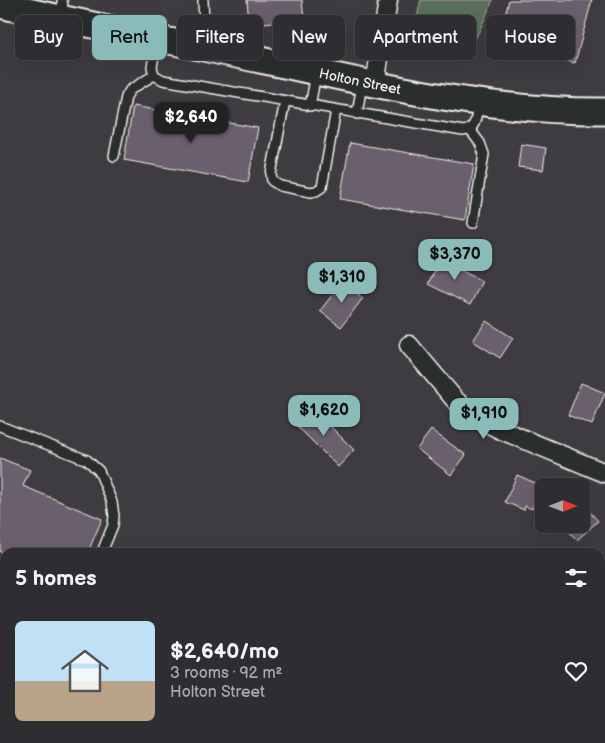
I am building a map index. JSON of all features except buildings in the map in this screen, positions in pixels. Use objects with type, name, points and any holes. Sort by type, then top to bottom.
[{"type":"street","points":[[369,83],[388,0]]},
{"type":"street","name":"Holton Street","points":[[0,5],[63,10],[92,19]]},
{"type":"street","name":"Holton Street","points":[[258,60],[369,83],[478,101],[557,111],[605,111]]},
{"type":"street","points":[[408,345],[456,401],[477,417],[499,429],[605,474]]},
{"type":"lane","points":[[203,0],[204,15]]},
{"type":"lane","points":[[153,60],[152,67],[154,75],[163,80],[463,131],[470,130],[475,123],[478,101]]},
{"type":"lane","points":[[310,106],[316,72]]},
{"type":"lane","points":[[114,156],[126,96],[130,90],[154,75]]},
{"type":"lane","points":[[356,114],[369,83]]},
{"type":"lane","points":[[285,101],[271,174],[274,183],[280,186],[311,192],[316,192],[322,187],[336,110]]},
{"type":"lane","points":[[470,130],[480,143],[484,154],[473,222]]},
{"type":"lane","points":[[0,426],[82,457],[92,463],[99,471],[112,502],[114,516],[113,525],[104,548]]},
{"type":"green space","points":[[421,0],[493,0],[476,36],[476,15],[418,15]]}]
